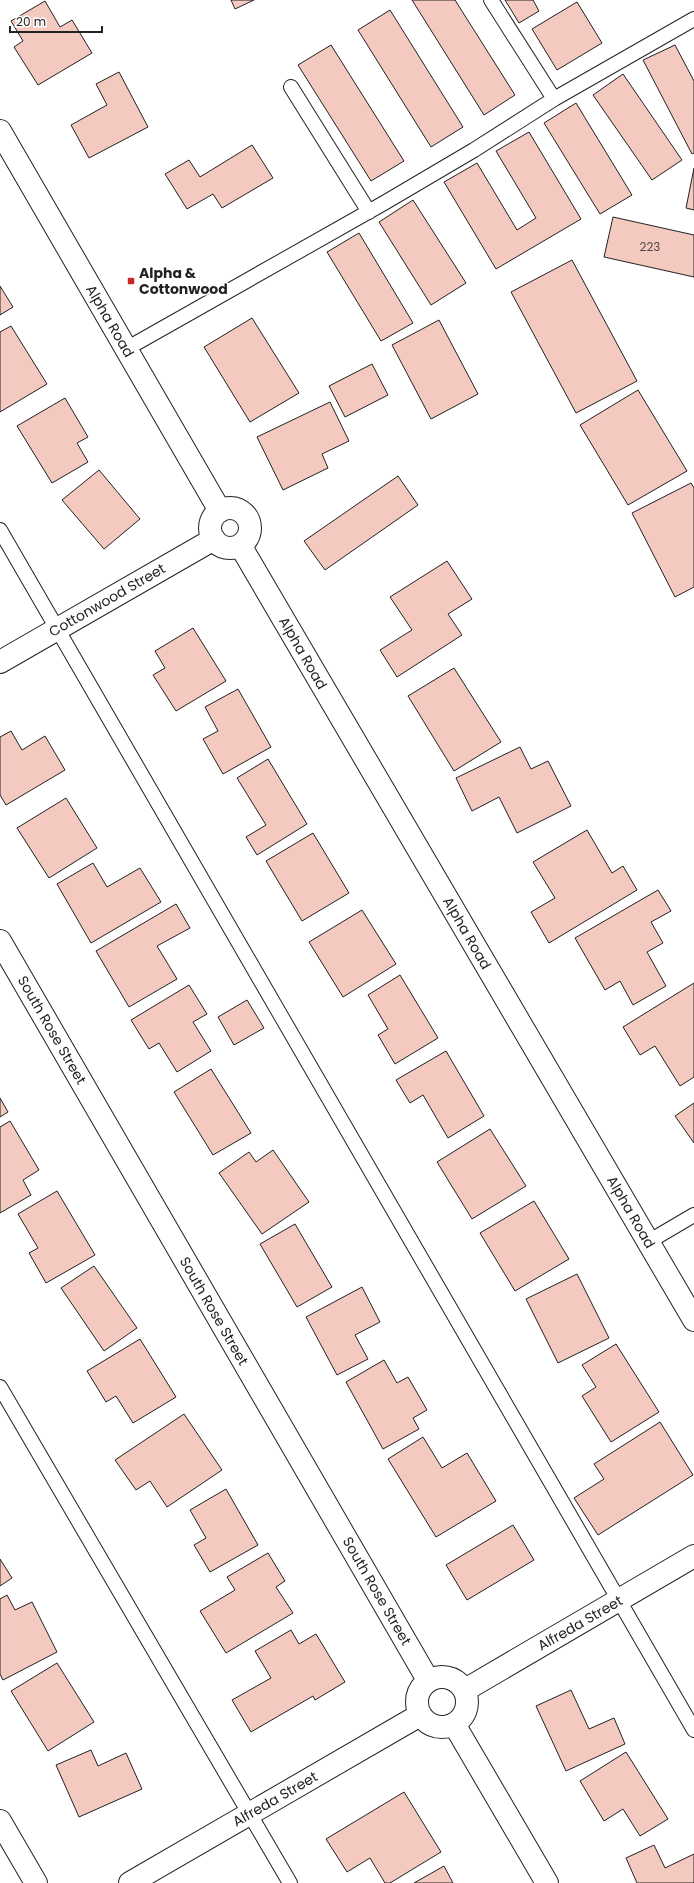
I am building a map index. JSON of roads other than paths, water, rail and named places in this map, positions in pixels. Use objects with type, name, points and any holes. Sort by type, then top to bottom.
[{"type":"street","name":"Alpha Road","points":[[0,131],[220,511]]},
{"type":"street","points":[[232,508],[243,513],[247,518],[250,530],[248,536],[240,545],[228,548],[214,539],[210,527],[211,520],[220,511],[232,508]]},
{"type":"street","name":"Cottonwood Street","points":[[0,662],[214,539]]},
{"type":"street","name":"Alpha Road","points":[[240,545],[694,1320]]},
{"type":"street","name":"South Rose Street","points":[[0,941],[428,1680]]},
{"type":"street","name":"Alfreda Street","points":[[465,1690],[694,1556]]},
{"type":"street","points":[[436,1677],[453,1678],[465,1690],[468,1698],[468,1705],[465,1713],[454,1724],[447,1727],[432,1725],[420,1715],[416,1700],[419,1692],[428,1680],[436,1677]]},
{"type":"street","name":"Alfreda Street","points":[[130,1883],[420,1715]]},
{"type":"street","points":[[454,1724],[547,1883]]},
{"type":"street","points":[[0,1821],[36,1883]]},
{"type":"lane","points":[[491,0],[554,99]]},
{"type":"lane","points":[[126,349],[369,212],[474,150],[554,99],[694,19]]},
{"type":"lane","points":[[291,87],[369,212]]},
{"type":"lane","points":[[0,530],[694,1730]]},
{"type":"lane","points":[[648,1242],[694,1215]]},
{"type":"lane","points":[[0,1387],[290,1883]]},
{"type":"place","name":"Alpha & Cottonwood","points":[[131,281]]}]
